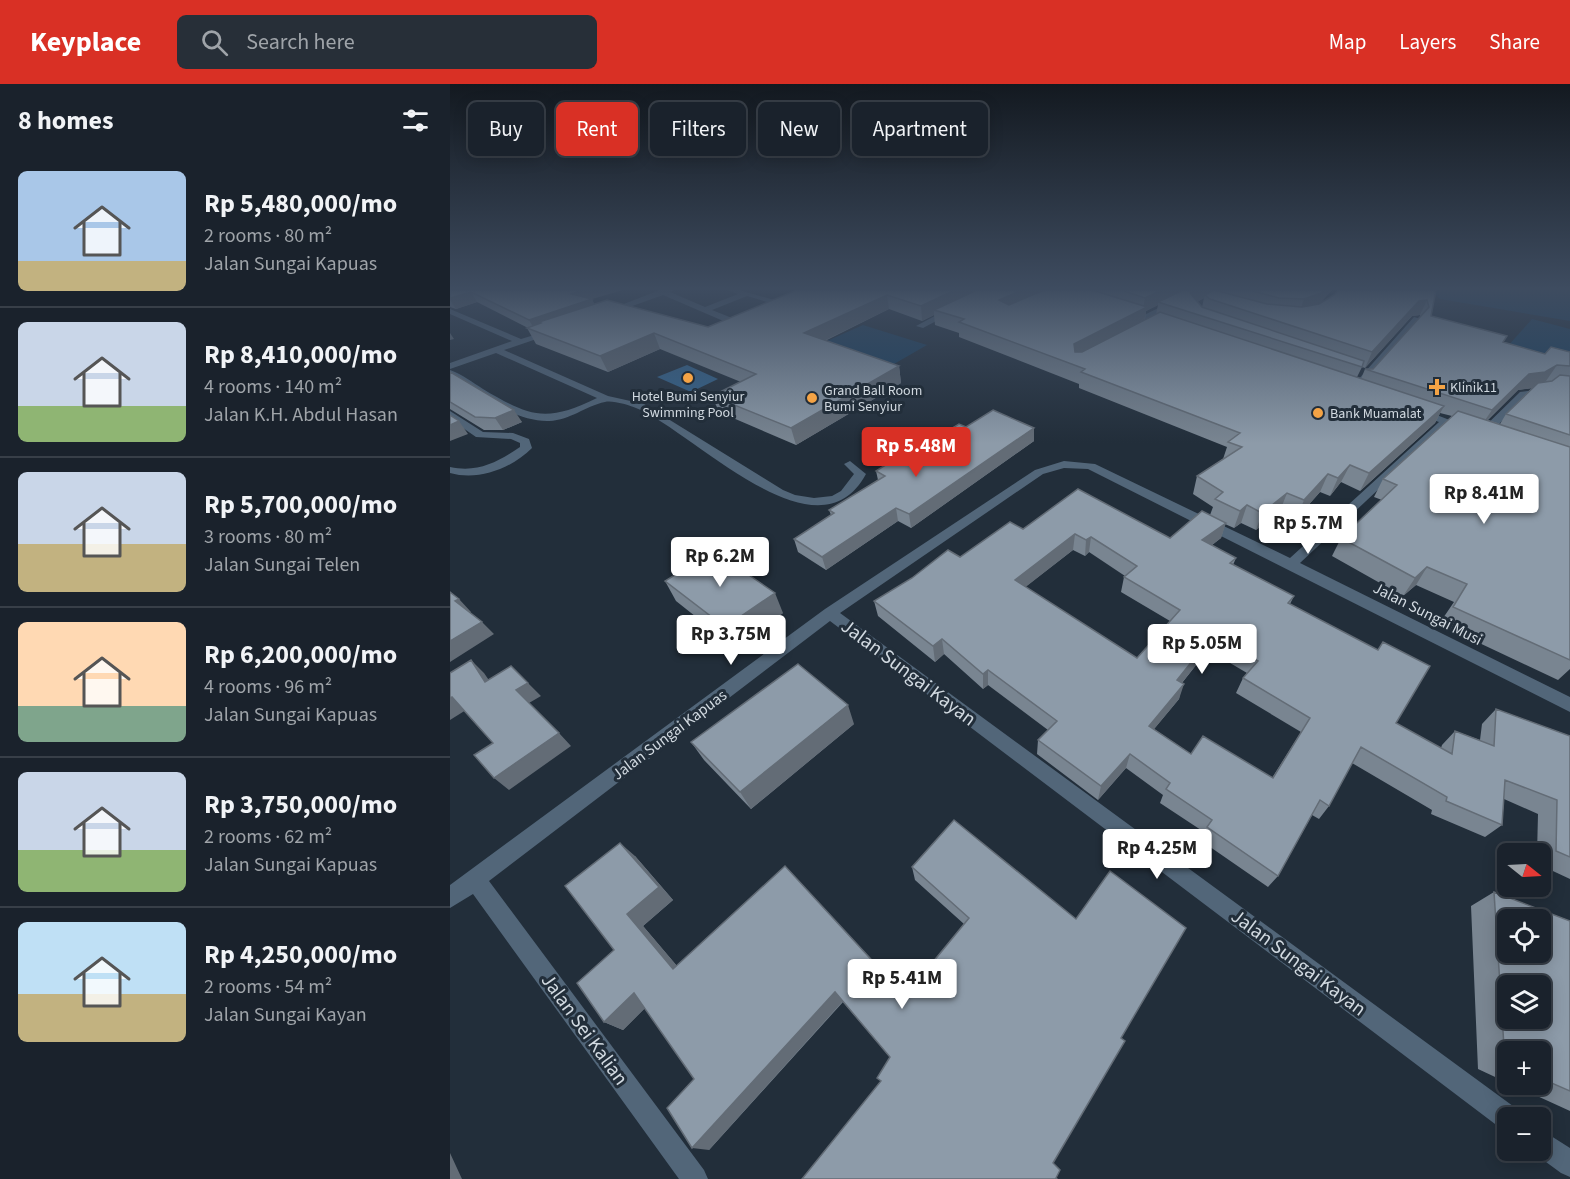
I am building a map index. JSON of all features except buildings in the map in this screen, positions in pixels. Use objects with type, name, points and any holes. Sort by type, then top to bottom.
[{"type":"street","points":[[1363,393],[1353,389],[1398,341]]},
{"type":"street","points":[[450,366],[521,342]]},
{"type":"street","points":[[496,350],[605,398],[640,406],[779,493],[798,501],[818,504],[844,496],[856,484],[860,474],[850,464]]},
{"type":"street","points":[[1357,371],[1368,375]]},
{"type":"street","points":[[450,373],[518,409],[543,418],[576,411],[605,398]]},
{"type":"street","points":[[1484,434],[1523,394],[1538,393],[1546,386],[1570,388]]},
{"type":"street","points":[[1404,407],[1494,438]]},
{"type":"street","points":[[450,414],[480,435],[513,436],[525,441],[526,448],[489,470],[472,474],[450,470]]},
{"type":"street","points":[[1291,564],[1446,421]]},
{"type":"street","name":"Jalan Sungai Musi","points":[[1038,472],[1053,465],[1072,463],[1091,466],[1570,705]]},
{"type":"street","name":"Jalan Sungai Kapuas","points":[[450,898],[830,613],[1038,472]]},
{"type":"street","name":"Jalan Sungai Kayan","points":[[830,613],[1497,1110]]},
{"type":"street","name":"Jalan Sei Kalian","points":[[475,880],[695,1179]]},
{"type":"street","points":[[1551,1150],[1570,1164]]},
{"type":"shaded area","points":[[827,341],[915,341],[927,345],[894,364]]},
{"type":"shaded area","points":[[1512,341],[1570,341],[1570,364],[1507,347]]},
{"type":"shaded area","name":"Hotel Bumi Senyiur Swimming Pool","points":[[687,365],[718,379],[691,392],[657,377]]},
{"type":"place","name":"Hotel Bumi Senyiur Swimming Pool","points":[[688,378]]},
{"type":"place","name":"Klinik11","points":[[1437,387]]},
{"type":"place","name":"Grand Ball Room Bumi Senyiur","points":[[812,398]]},
{"type":"place","name":"Bank Muamalat","points":[[1318,413]]}]
